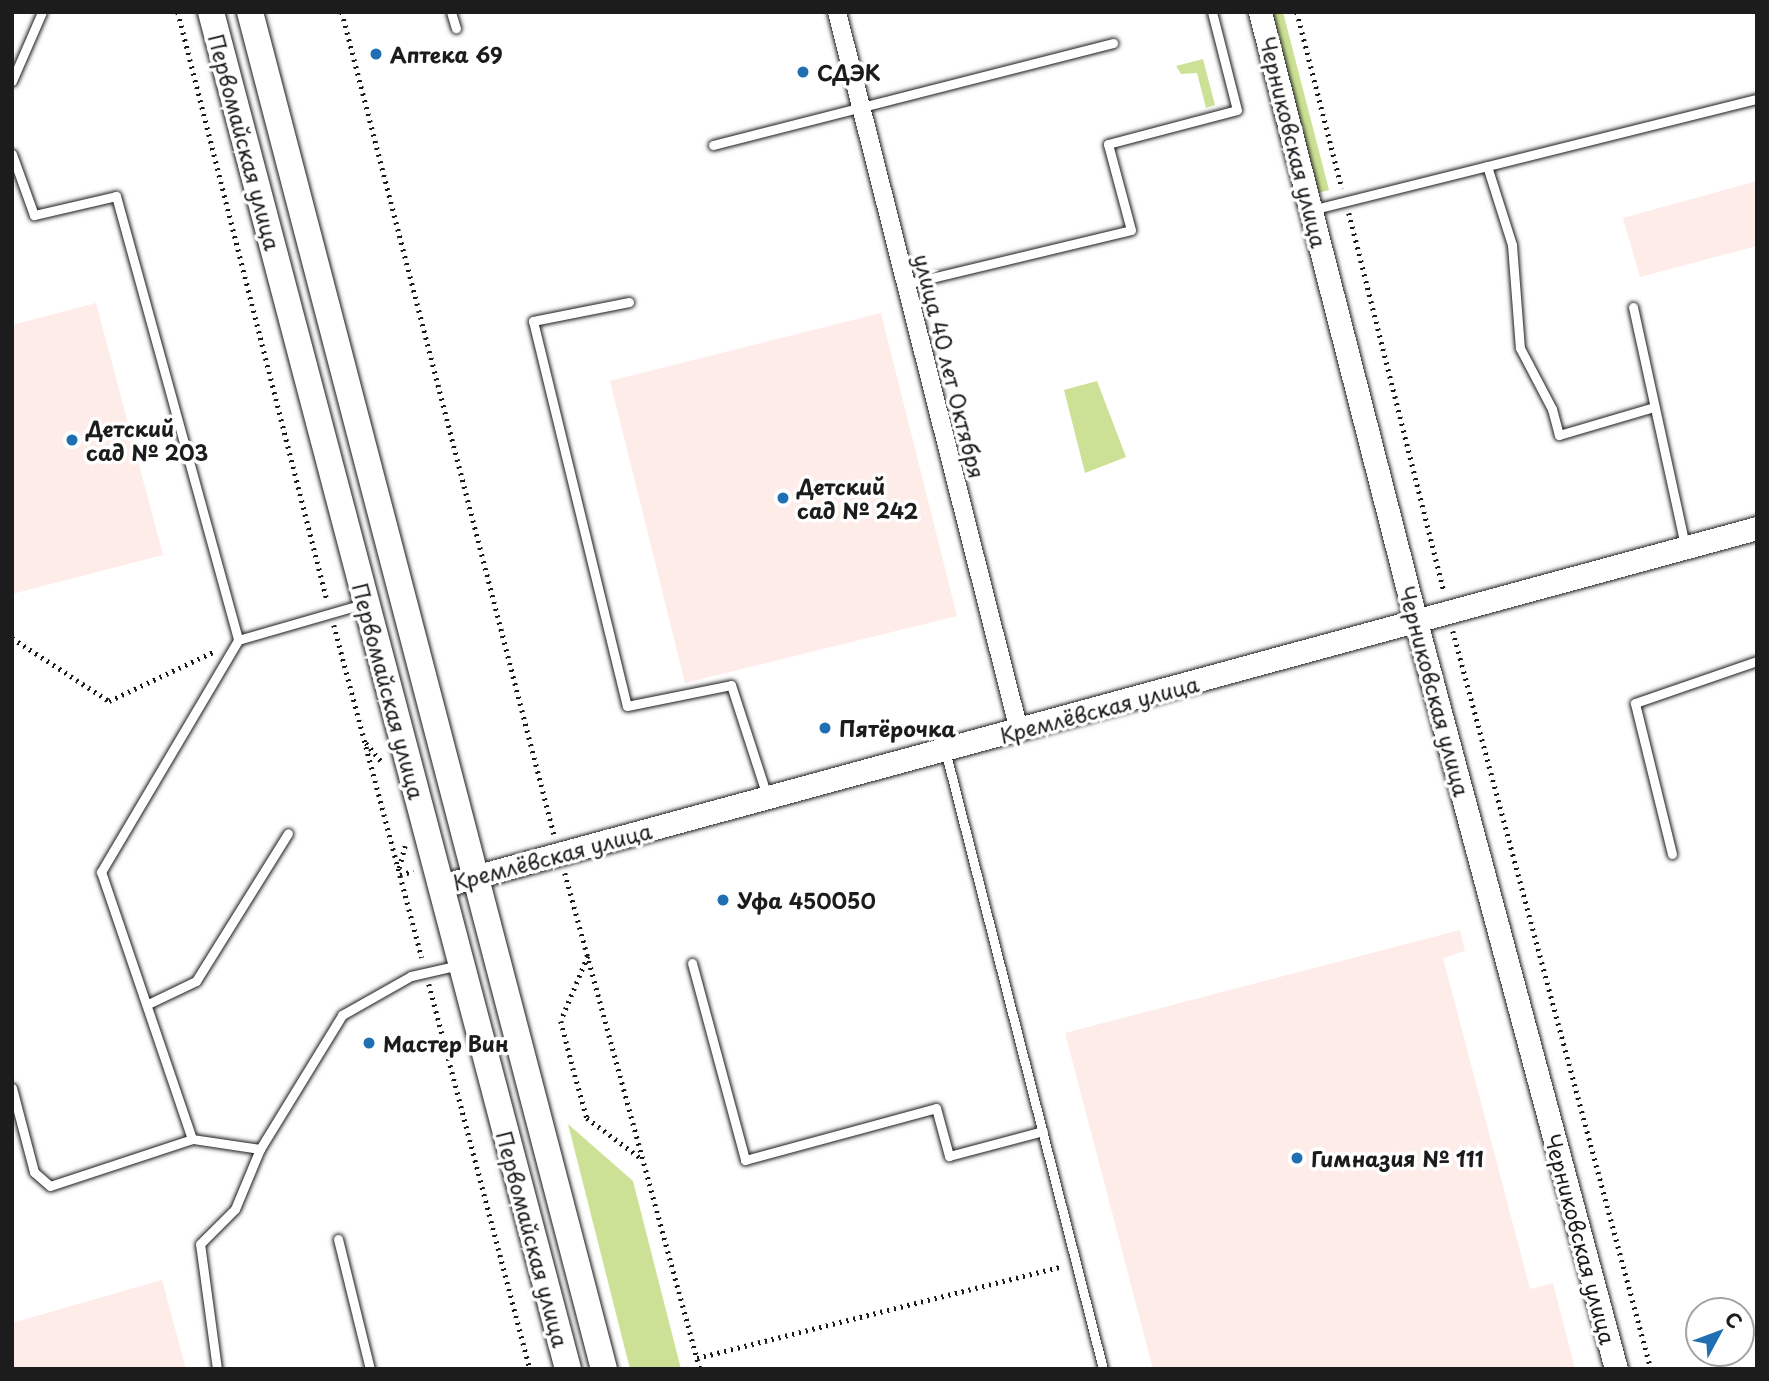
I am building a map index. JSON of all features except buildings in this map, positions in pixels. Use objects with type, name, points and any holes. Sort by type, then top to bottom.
[{"type":"main road","name":"Первомайская улица","points":[[211,12],[568,1369]]},
{"type":"main road","name":"Первомайская улица","points":[[250,12],[604,1369]]},
{"type":"street","name":"улица 40 лет Октября","points":[[837,12],[1019,730]]},
{"type":"street","name":"Черниковская улица","points":[[1260,12],[1416,622],[1616,1369]]},
{"type":"street","name":"Кремлёвская улица","points":[[440,886],[1757,528]]},
{"type":"lane","points":[[12,81],[42,12]]},
{"type":"lane","points":[[452,12],[456,28]]},
{"type":"lane","points":[[906,284],[1131,230],[1108,144],[1237,110],[1212,12]]},
{"type":"lane","points":[[713,145],[1113,43]]},
{"type":"lane","points":[[1311,210],[1757,99]]},
{"type":"lane","points":[[12,155],[34,215],[116,196],[238,640]]},
{"type":"lane","points":[[1487,166],[1512,245],[1520,348],[1552,409],[1559,435],[1654,407]]},
{"type":"lane","points":[[629,302],[533,321],[627,706],[731,685],[767,798]]},
{"type":"lane","points":[[1633,307],[1685,548]]},
{"type":"lane","points":[[192,1139],[101,872],[238,640],[366,603]]},
{"type":"lane","points":[[1672,854],[1635,702],[1757,661]]},
{"type":"lane","points":[[946,750],[1103,1369]]},
{"type":"lane","points":[[148,1004],[196,981],[288,833]]},
{"type":"lane","points":[[692,963],[745,1160],[936,1108],[949,1156],[1043,1131]]},
{"type":"lane","points":[[218,1369],[200,1244],[235,1209],[260,1149],[342,1015],[426,972],[461,964]]},
{"type":"lane","points":[[12,1088],[34,1172],[50,1186],[192,1139],[260,1149]]},
{"type":"lane","points":[[338,1239],[370,1369]]},
{"type":"path","points":[[178,12],[330,612],[530,1369]]},
{"type":"path","points":[[342,12],[559,853],[700,1369]]},
{"type":"path","points":[[1297,12],[1448,613],[1651,1369]]},
{"type":"path","points":[[12,638],[109,701],[238,640]]},
{"type":"path","points":[[588,955],[561,1021],[573,1068],[587,1118],[643,1159]]},
{"type":"path","points":[[697,1358],[1076,1263]]},
{"type":"shaded area","points":[[1757,181],[1757,246],[1640,277],[1623,218]]},
{"type":"shaded area","name":"Детский сад № 203","points":[[96,303],[163,555],[12,594],[12,325]]},
{"type":"shaded area","name":"Детский сад № 242","points":[[881,313],[957,616],[685,683],[610,381]]},
{"type":"shaded area","name":"Гимназия № 111","points":[[1460,930],[1465,951],[1443,958],[1530,1289],[1553,1283],[1575,1369],[1153,1369],[1065,1033]]},
{"type":"shaded area","points":[[162,1280],[186,1369],[12,1369],[12,1323]]},
{"type":"green space","points":[[1268,12],[1283,12],[1329,190],[1314,194]]},
{"type":"green space","points":[[1203,59],[1215,105],[1206,108],[1197,73],[1181,74],[1176,66]]},
{"type":"green space","points":[[1097,381],[1126,457],[1085,473],[1064,390]]},
{"type":"green space","points":[[568,1124],[633,1181],[681,1369],[630,1369]]},
{"type":"place","name":"Аптека 69","points":[[376,54]]},
{"type":"place","name":"СДЭК","points":[[803,72]]},
{"type":"place","name":"Детский сад № 203","points":[[72,440]]},
{"type":"place","name":"Детский сад № 242","points":[[783,498]]},
{"type":"place","name":"Пятёрочка","points":[[825,728]]},
{"type":"place","name":"Уфа 450050","points":[[723,900]]},
{"type":"place","name":"Мастер Вин","points":[[369,1043]]},
{"type":"place","name":"Гимназия № 111","points":[[1297,1158]]}]
